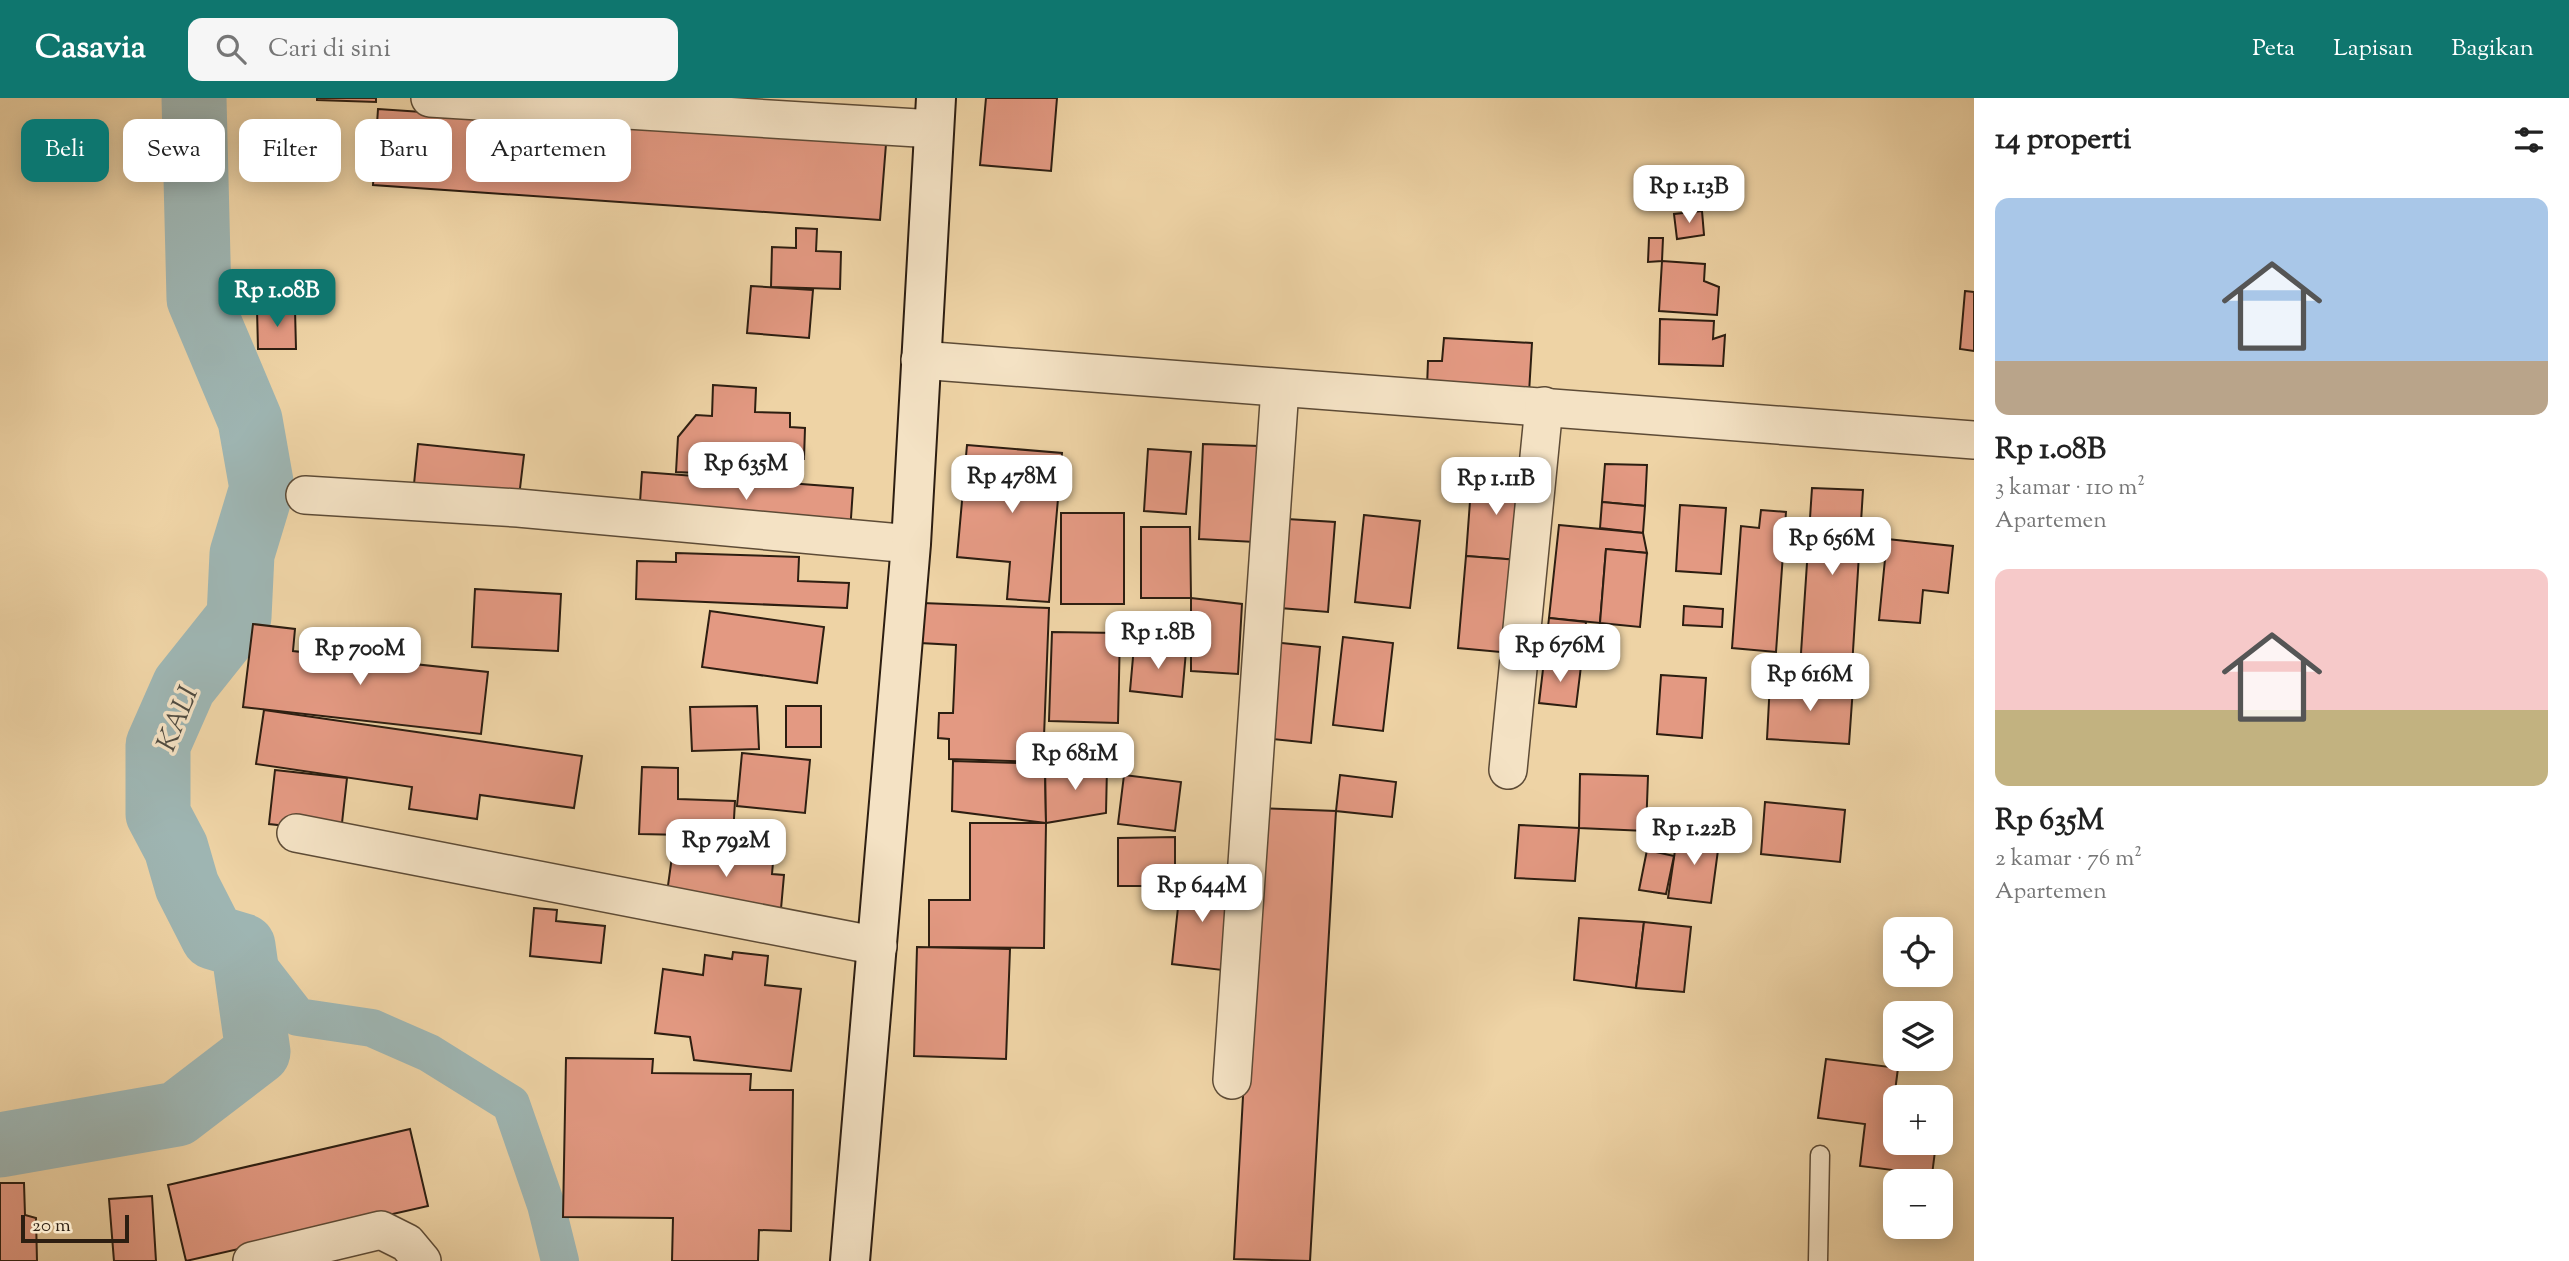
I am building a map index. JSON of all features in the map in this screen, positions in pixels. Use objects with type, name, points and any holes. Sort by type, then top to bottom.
[{"type":"street","points":[[430,98],[935,113],[911,544],[850,1261]]},
{"type":"street","points":[[920,360],[1974,440]]},
{"type":"street","points":[[1232,1080],[1280,388]]},
{"type":"street","points":[[1508,770],[1544,406]]},
{"type":"street","points":[[305,495],[518,508],[911,544]]},
{"type":"street","points":[[296,833],[878,946]]},
{"type":"street","points":[[252,1261],[381,1230],[407,1243],[422,1261]]},
{"type":"lane","points":[[1818,1261],[1820,1155]]},
{"type":"building","points":[[376,98],[376,102],[317,100]]},
{"type":"building","points":[[986,98],[1057,98],[1051,171],[980,165]]},
{"type":"building","points":[[378,109],[523,119],[466,119],[466,182],[631,182],[631,126],[886,144],[880,220],[373,185],[373,182],[452,182],[452,119],[377,119]]},
{"type":"building","points":[[1702,211],[1704,235],[1677,239],[1674,214]]},
{"type":"building","points":[[796,228],[817,229],[816,251],[841,252],[840,289],[771,287],[772,247],[796,248]]},
{"type":"building","points":[[1649,238],[1663,238],[1662,261],[1648,262]]},
{"type":"building","points":[[1662,261],[1705,264],[1704,281],[1719,287],[1717,315],[1659,311]]},
{"type":"building","points":[[751,286],[813,290],[809,338],[747,333]]},
{"type":"building","points":[[1965,291],[1974,292],[1974,351],[1960,349]]},
{"type":"building","points":[[257,309],[295,309],[296,349],[258,349]]},
{"type":"building","points":[[1660,319],[1714,321],[1713,339],[1725,335],[1723,366],[1659,364]]},
{"type":"building","points":[[1444,338],[1532,343],[1529,393],[1427,387],[1428,361],[1442,361]]},
{"type":"building","points":[[713,385],[756,388],[755,412],[790,413],[790,427],[805,428],[804,459],[787,458],[786,477],[676,472],[678,437],[696,415],[712,416]]},
{"type":"building","points":[[418,444],[524,455],[518,505],[413,494]]},
{"type":"building","points":[[1203,444],[1259,446],[1255,542],[1199,539]]},
{"type":"building","points":[[967,445],[1062,453],[1049,602],[1007,599],[1010,562],[957,557]]},
{"type":"building","points":[[1148,449],[1191,452],[1186,514],[1144,511]]},
{"type":"building","points":[[1605,464],[1647,465],[1645,506],[1602,502]]},
{"type":"building","points":[[642,472],[853,488],[850,533],[639,517]]},
{"type":"building","points":[[1472,474],[1526,478],[1519,560],[1466,556]]},
{"type":"building","points":[[1812,488],[1863,490],[1852,667],[1812,664],[1801,653]]},
{"type":"building","points":[[1602,502],[1645,506],[1643,533],[1600,528]]},
{"type":"building","points":[[1680,505],[1726,508],[1721,574],[1676,571]]},
{"type":"building","points":[[1761,510],[1786,512],[1776,652],[1732,648],[1741,526],[1759,528]]},
{"type":"building","points":[[1061,513],[1124,513],[1124,604],[1061,604]]},
{"type":"building","points":[[1364,515],[1420,521],[1410,608],[1355,602]]},
{"type":"building","points":[[1287,519],[1335,522],[1328,612],[1280,608]]},
{"type":"building","points":[[1559,525],[1643,533],[1647,553],[1606,549],[1600,623],[1549,618]]},
{"type":"building","points":[[1141,527],[1190,527],[1191,598],[1141,598]]},
{"type":"building","points":[[1887,539],[1953,546],[1948,593],[1923,590],[1920,623],[1879,620]]},
{"type":"building","points":[[1606,549],[1647,553],[1640,627],[1600,623]]},
{"type":"building","points":[[676,553],[799,557],[798,581],[849,583],[847,608],[636,599],[637,561],[676,562]]},
{"type":"building","points":[[1466,556],[1519,560],[1511,653],[1458,648]]},
{"type":"building","points":[[475,589],[561,594],[558,651],[472,647]]},
{"type":"building","points":[[1191,598],[1242,604],[1238,674],[1191,671]]},
{"type":"building","points":[[922,603],[1049,608],[1043,762],[949,759],[949,739],[938,738],[939,713],[953,713],[956,645],[920,643]]},
{"type":"building","points":[[1684,606],[1723,609],[1722,627],[1683,625]]},
{"type":"building","points":[[710,611],[824,627],[817,683],[702,667]]},
{"type":"building","points":[[1549,618],[1586,622],[1581,666],[1544,661]]},
{"type":"building","points":[[253,624],[295,629],[293,651],[488,672],[481,734],[243,707]]},
{"type":"building","points":[[1052,632],[1120,633],[1118,723],[1049,721]]},
{"type":"building","points":[[1343,637],[1393,643],[1383,731],[1333,725]]},
{"type":"building","points":[[1272,642],[1320,647],[1311,743],[1263,738]]},
{"type":"building","points":[[1134,646],[1186,651],[1182,697],[1130,691]]},
{"type":"building","points":[[1544,661],[1581,666],[1576,707],[1539,703]]},
{"type":"building","points":[[1661,675],[1706,678],[1702,738],[1657,734]]},
{"type":"building","points":[[1770,682],[1853,687],[1849,744],[1767,739]]},
{"type":"building","points":[[757,706],[759,749],[692,751],[690,707]]},
{"type":"building","points":[[786,706],[821,706],[821,747],[786,747]]},
{"type":"building","points":[[264,710],[582,756],[574,808],[480,795],[477,819],[409,809],[412,787],[256,764]]},
{"type":"building","points":[[742,753],[810,760],[805,813],[737,806]]},
{"type":"building","points":[[953,761],[1045,764],[1046,823],[952,811]]},
{"type":"building","points":[[1045,764],[1107,767],[1106,813],[1046,823]]},
{"type":"building","points":[[642,767],[678,768],[678,799],[735,801],[733,836],[639,834]]},
{"type":"building","points":[[275,770],[347,778],[341,832],[269,824]]},
{"type":"building","points":[[1580,774],[1648,776],[1646,831],[1579,828]]},
{"type":"building","points":[[1124,775],[1181,782],[1175,831],[1118,824]]},
{"type":"building","points":[[1340,775],[1396,782],[1392,817],[1336,811]]},
{"type":"building","points":[[1765,802],[1845,810],[1840,862],[1761,854]]},
{"type":"building","points":[[1259,808],[1336,811],[1310,1261],[1234,1259]]},
{"type":"building","points":[[970,823],[1046,823],[1044,948],[929,947],[929,900],[970,900]]},
{"type":"building","points":[[1519,825],[1579,828],[1575,881],[1515,878]]},
{"type":"building","points":[[1678,830],[1720,835],[1711,903],[1668,898]]},
{"type":"building","points":[[1175,837],[1175,886],[1118,886],[1118,838]]},
{"type":"building","points":[[674,842],[774,851],[772,874],[784,875],[780,920],[666,900]]},
{"type":"building","points":[[1647,850],[1674,856],[1666,894],[1639,890]]},
{"type":"building","points":[[1181,879],[1231,884],[1222,970],[1172,964]]},
{"type":"building","points":[[534,908],[557,910],[556,921],[605,926],[601,963],[530,956]]},
{"type":"building","points":[[1579,918],[1644,922],[1636,988],[1574,980]]},
{"type":"building","points":[[1644,922],[1691,927],[1684,992],[1636,988]]},
{"type":"building","points":[[917,947],[1010,949],[1006,1059],[914,1056]]},
{"type":"building","points":[[733,952],[768,956],[765,985],[801,989],[791,1071],[694,1060],[690,1037],[655,1033],[663,969],[703,975],[705,955],[732,959]]},
{"type":"building","points":[[566,1058],[653,1059],[652,1073],[751,1074],[750,1090],[793,1090],[791,1231],[759,1230],[758,1261],[672,1261],[673,1218],[563,1217]]},
{"type":"building","points":[[1826,1059],[1883,1066],[1883,1071],[1898,1071],[1896,1085],[1883,1085],[1883,1155],[1934,1155],[1933,1169],[1860,1166],[1865,1124],[1818,1118]]},
{"type":"building","points":[[410,1129],[428,1206],[186,1261],[168,1185]]},
{"type":"building","points":[[0,1183],[24,1183],[25,1215],[36,1218],[37,1261],[0,1261]]},
{"type":"building","points":[[152,1196],[156,1261],[114,1261],[109,1199]]},
{"type":"waterway","name":"KALI","points":[[0,1145],[177,1114],[258,1052],[243,946],[213,937],[187,886],[176,848],[158,814],[158,745],[184,686],[239,617],[242,554],[262,488],[250,420],[199,299],[194,98]]},
{"type":"waterway","points":[[263,972],[298,1017],[372,1028],[429,1053],[511,1104],[546,1205],[560,1261]]}]
